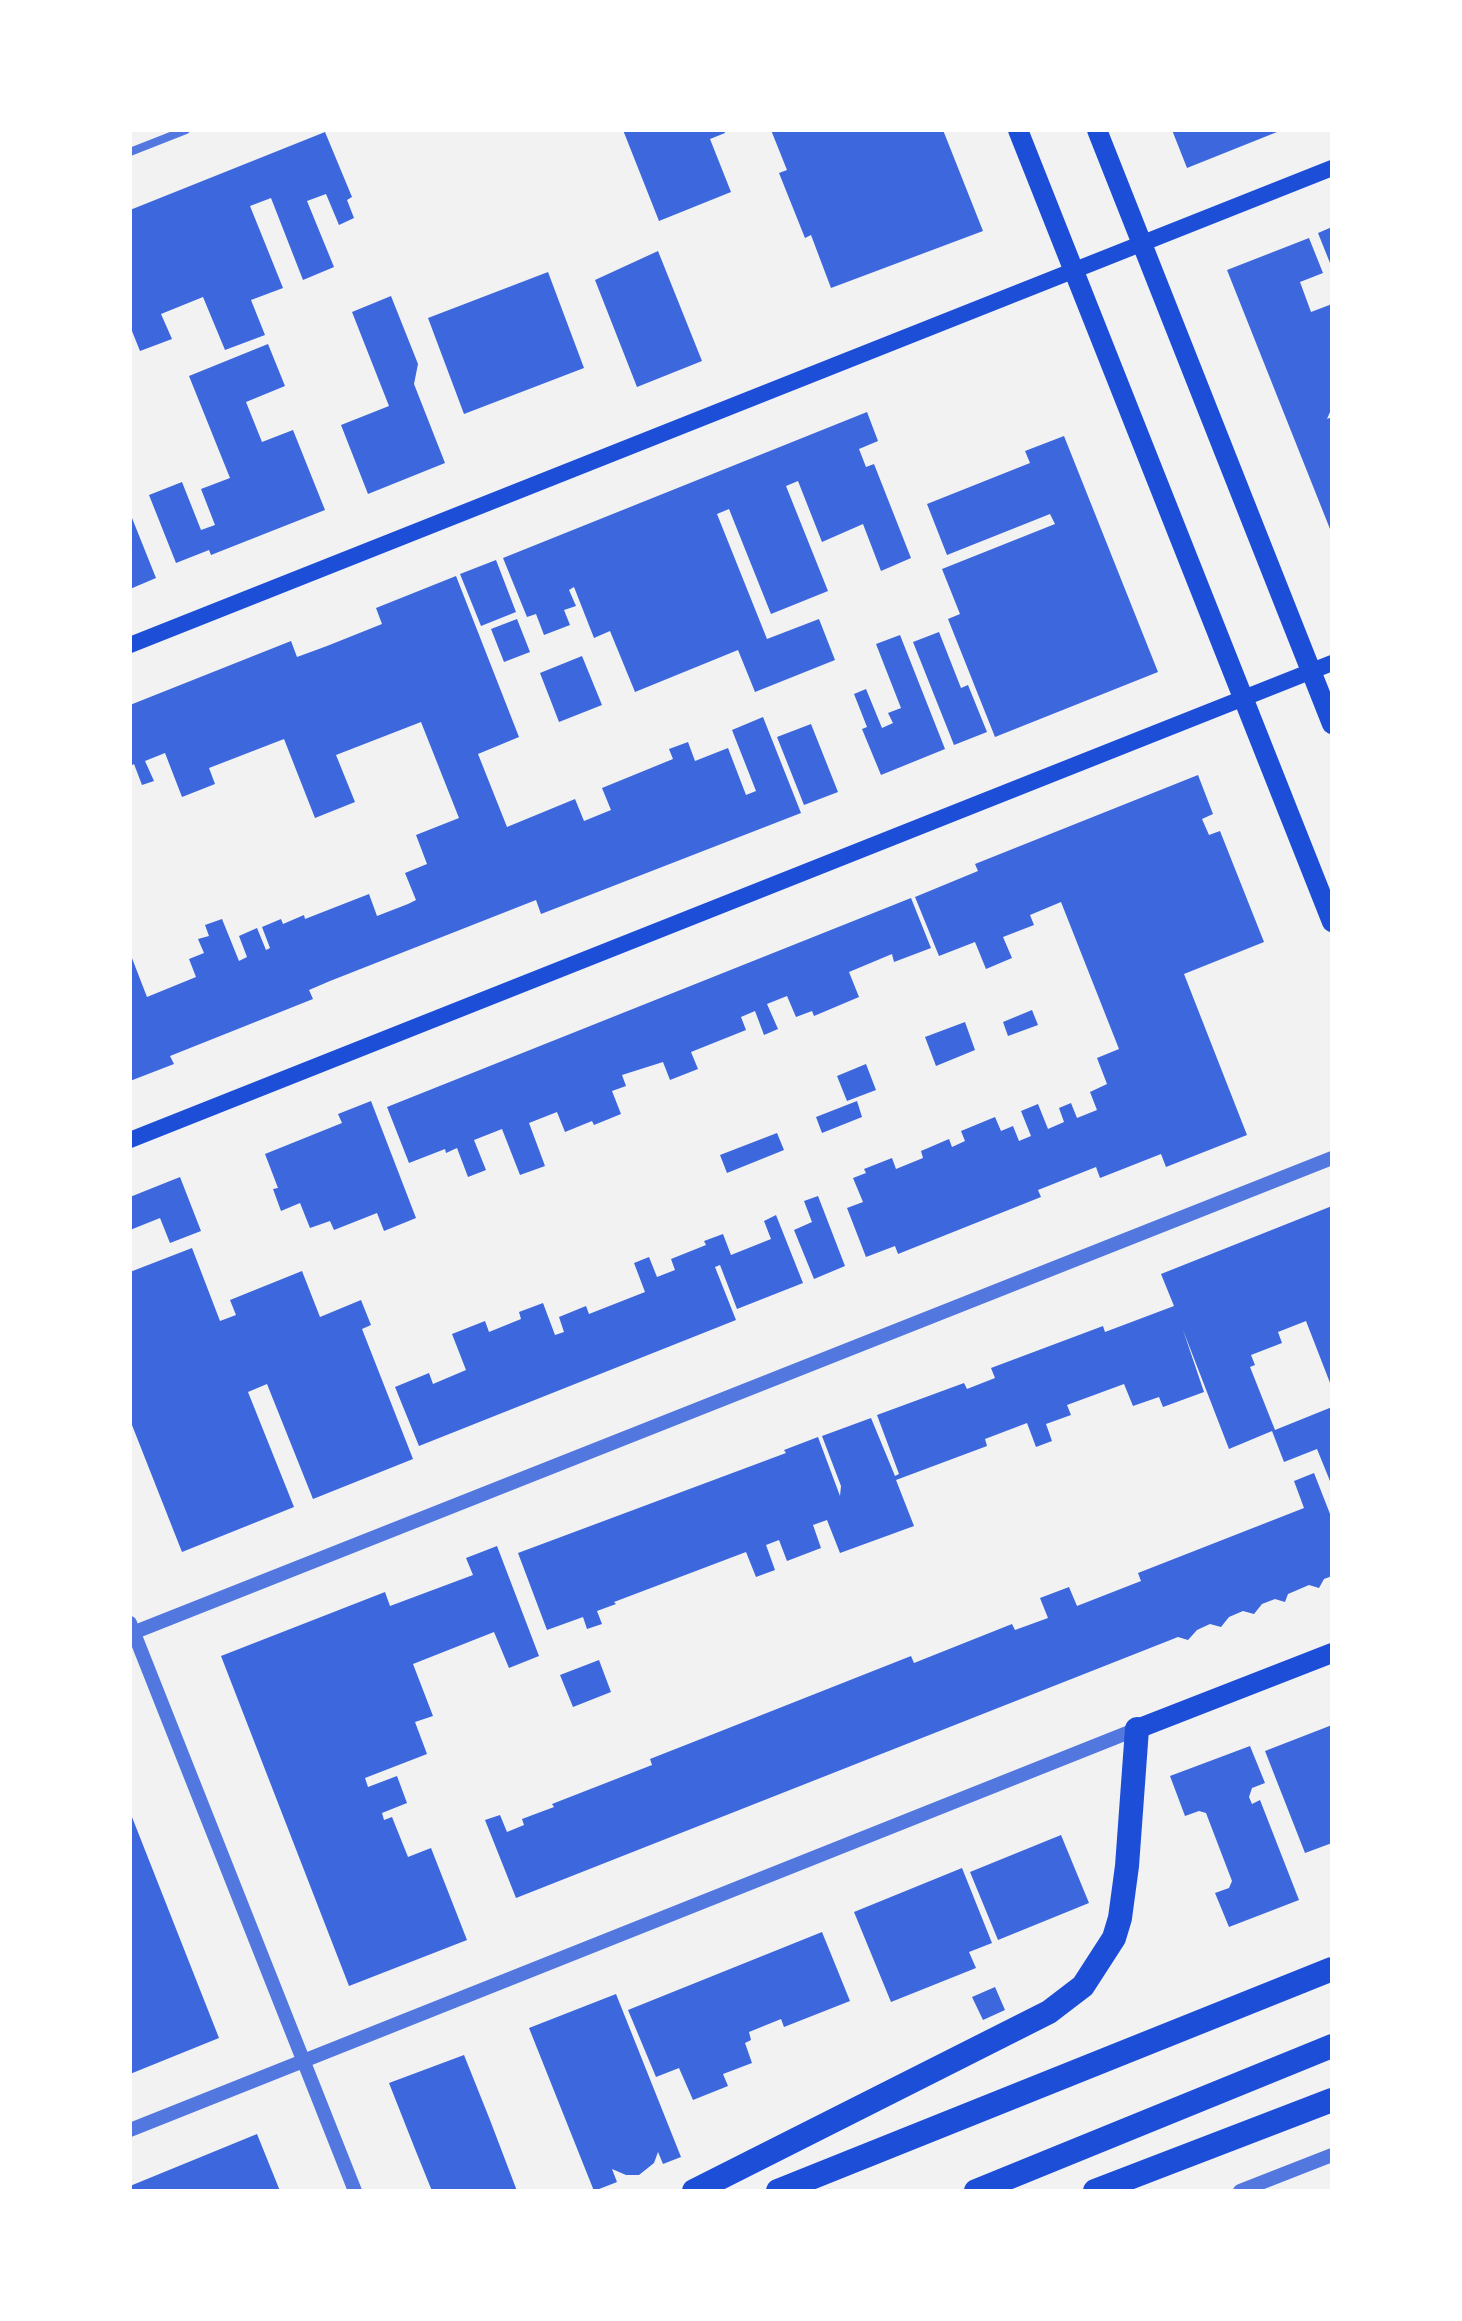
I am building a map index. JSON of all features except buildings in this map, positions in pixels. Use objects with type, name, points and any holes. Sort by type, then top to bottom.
[{"type":"highway","points":[[694,2191],[1049,2012],[1083,1986],[1114,1938],[1120,1918],[1137,1729]]},
{"type":"highway","points":[[778,2191],[1332,1969]]},
{"type":"highway","points":[[976,2191],[1332,2046]]},
{"type":"highway","points":[[1095,2191],[1332,2100]]},
{"type":"main road","points":[[1018,130],[1332,922]]},
{"type":"main road","points":[[1097,130],[1332,724]]},
{"type":"main road","points":[[130,645],[1332,168]]},
{"type":"main road","points":[[130,1140],[1332,663]]},
{"type":"main road","points":[[1137,1729],[1332,1653]]},
{"type":"street","points":[[130,152],[186,130]]},
{"type":"street","points":[[355,2191],[131,1630],[1332,1158]]},
{"type":"street","points":[[130,2130],[1137,1729]]},
{"type":"street","points":[[1240,2191],[1332,2155]]}]
